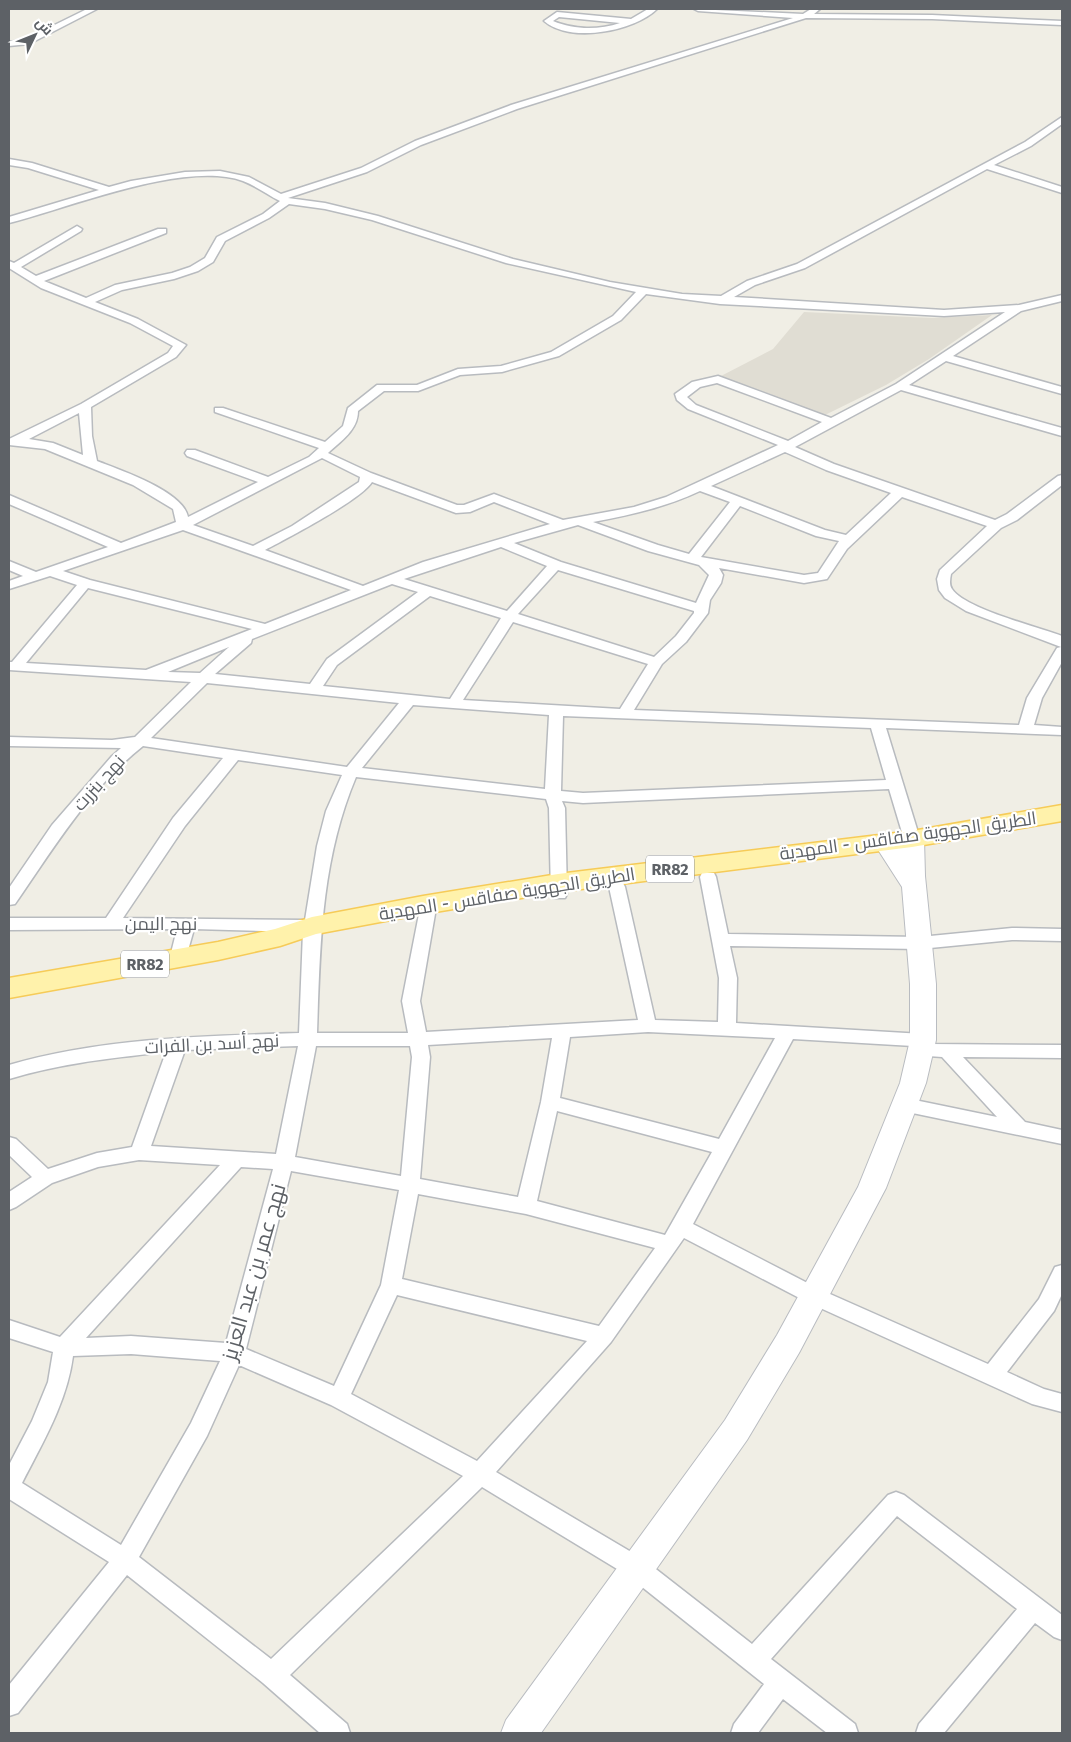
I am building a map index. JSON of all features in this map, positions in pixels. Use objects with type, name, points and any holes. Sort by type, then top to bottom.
[{"type":"main road","name":"الطريق الجهوية صفاقس - المهدية","points":[[9,988],[180,958],[235,936],[280,937],[427,914],[559,889],[617,887],[708,877],[900,846],[1062,813]]},
{"type":"main road","name":"الطريق الجهوية صفاقس - المهدية","points":[[313,931],[367,915],[1062,826]]},
{"type":"street","points":[[9,44],[26,42],[93,9]]},
{"type":"street","points":[[635,22],[558,14],[548,21],[557,25],[590,29],[635,22],[653,9]]},
{"type":"street","points":[[698,9],[805,16],[932,17],[1062,23]]},
{"type":"street","points":[[84,303],[119,287],[174,276],[194,269],[209,260],[221,239],[274,212],[284,199],[360,172],[418,143],[514,107],[756,33],[805,16],[816,9]]},
{"type":"street","points":[[596,18],[622,12]]},
{"type":"street","points":[[720,301],[751,283],[801,266],[859,233],[1028,144],[1062,120]]},
{"type":"street","points":[[9,162],[29,165],[107,190]]},
{"type":"street","points":[[987,166],[1062,190]]},
{"type":"street","points":[[9,220],[107,190],[154,180],[208,174],[246,179],[284,199],[349,212],[510,261],[643,291],[720,301],[944,313],[1019,308],[1062,298]]},
{"type":"street","points":[[13,270],[77,228]]},
{"type":"street","points":[[36,280],[162,231]]},
{"type":"street","points":[[11,443],[85,406],[172,354],[180,345],[134,321],[84,303],[13,270]]},
{"type":"street","points":[[9,585],[121,548],[182,525],[269,482],[325,450],[348,428],[352,421],[352,410],[378,388],[383,386],[418,388],[458,372],[502,369],[550,356],[617,318],[643,291]]},
{"type":"street","points":[[145,675],[363,590],[500,542],[562,524],[661,504],[786,446],[900,386],[1019,308]]},
{"type":"street","points":[[945,357],[1062,390]]},
{"type":"street","points":[[832,422],[718,379],[696,384],[681,394],[680,398],[692,406],[830,467],[996,524]]},
{"type":"street","points":[[900,386],[1062,432]]},
{"type":"street","points":[[85,406],[86,436],[91,464]]},
{"type":"street","points":[[219,410],[325,450],[368,476],[456,508],[466,509],[494,498],[562,524]]},
{"type":"street","points":[[11,443],[45,444],[141,485],[173,502],[182,514],[182,525]]},
{"type":"street","points":[[191,453],[269,482]]},
{"type":"street","points":[[255,550],[297,529],[358,489],[366,483],[368,476]]},
{"type":"street","points":[[1026,730],[1027,712],[1061,642],[968,606],[950,595],[945,588],[943,579],[945,573],[996,524],[1012,517],[1060,483]]},
{"type":"street","points":[[702,486],[821,533],[850,540]]},
{"type":"street","points":[[580,521],[653,548],[699,560],[804,579],[817,579],[822,576],[842,546],[900,492]]},
{"type":"street","points":[[9,499],[121,548]]},
{"type":"street","points":[[699,560],[737,501]]},
{"type":"street","points":[[182,525],[363,590]]},
{"type":"street","points":[[500,542],[556,564],[628,588],[702,609]]},
{"type":"street","points":[[625,713],[656,662],[681,639],[702,609],[703,600],[716,575],[699,560]]},
{"type":"street","points":[[454,704],[530,589],[556,564]]},
{"type":"street","points":[[9,565],[35,576]]},
{"type":"street","points":[[50,572],[260,631]]},
{"type":"street","points":[[391,580],[656,662]]},
{"type":"street","points":[[12,666],[85,583]]},
{"type":"street","points":[[314,689],[332,662],[428,591]]},
{"type":"street","name":"نهج بنزرت","points":[[9,900],[58,830],[117,759],[140,741],[203,678],[260,631]]},
{"type":"street","points":[[12,666],[203,678],[409,700],[556,711],[1062,731]]},
{"type":"street","name":"نهج عمر بن عبد العزيز","points":[[9,1704],[126,1560],[199,1429],[234,1353],[284,1162],[308,1038],[313,931],[327,837],[334,811],[351,772],[409,700]]},
{"type":"street","points":[[556,711],[553,796],[557,808],[559,889]]},
{"type":"street","points":[[519,1733],[635,1568],[736,1430],[784,1352],[872,1188],[913,1083],[930,1047],[913,885],[900,846],[896,784],[877,723]]},
{"type":"street","points":[[9,741],[112,745],[140,741],[351,772],[583,798],[896,784]]},
{"type":"street","points":[[110,924],[179,822],[234,755]]},
{"type":"street","points":[[708,877],[728,978],[727,1028]]},
{"type":"street","points":[[617,887],[648,1026]]},
{"type":"street","points":[[339,1398],[391,1285],[410,1185],[421,1057],[411,1001],[427,914]]},
{"type":"street","points":[[180,958],[187,923]]},
{"type":"street","name":"نهج اليمن","points":[[9,924],[187,923],[235,936],[313,931]]},
{"type":"street","points":[[721,940],[920,943],[1012,934],[1062,935]]},
{"type":"street","name":"نهج أسد بن الفرات","points":[[9,1072],[43,1062],[82,1055],[178,1044],[308,1038],[386,1041],[648,1026],[727,1028],[930,1047],[1062,1051]]},
{"type":"street","points":[[526,1206],[550,1102],[562,1030]]},
{"type":"street","points":[[272,1675],[480,1474],[604,1336],[681,1227],[787,1033]]},
{"type":"street","points":[[139,1153],[178,1044]]},
{"type":"street","points":[[930,1047],[1019,1128]]},
{"type":"street","points":[[550,1102],[724,1148]]},
{"type":"street","points":[[905,1105],[1062,1137]]},
{"type":"street","points":[[9,1144],[45,1178]]},
{"type":"street","points":[[9,1202],[45,1178],[97,1160],[139,1153],[284,1162],[526,1206],[670,1244]]},
{"type":"street","points":[[236,1159],[64,1347],[59,1382],[41,1425],[9,1487],[126,1560],[272,1675],[338,1733]]},
{"type":"street","points":[[681,1227],[814,1296],[1040,1397],[1062,1403]]},
{"type":"street","points":[[992,1376],[1047,1305],[1062,1273]]},
{"type":"street","points":[[391,1285],[604,1336]]},
{"type":"street","points":[[9,1329],[64,1347],[131,1345],[234,1353],[339,1398],[480,1474],[635,1568],[846,1733]]},
{"type":"street","points":[[755,1660],[896,1502],[1062,1629]]},
{"type":"street","points":[[928,1733],[1033,1607]]},
{"type":"street","points":[[743,1733],[781,1681]]},
{"type":"shaded area","points":[[804,312],[932,318],[992,315],[929,359],[886,385],[825,415],[721,376],[773,349]]}]
